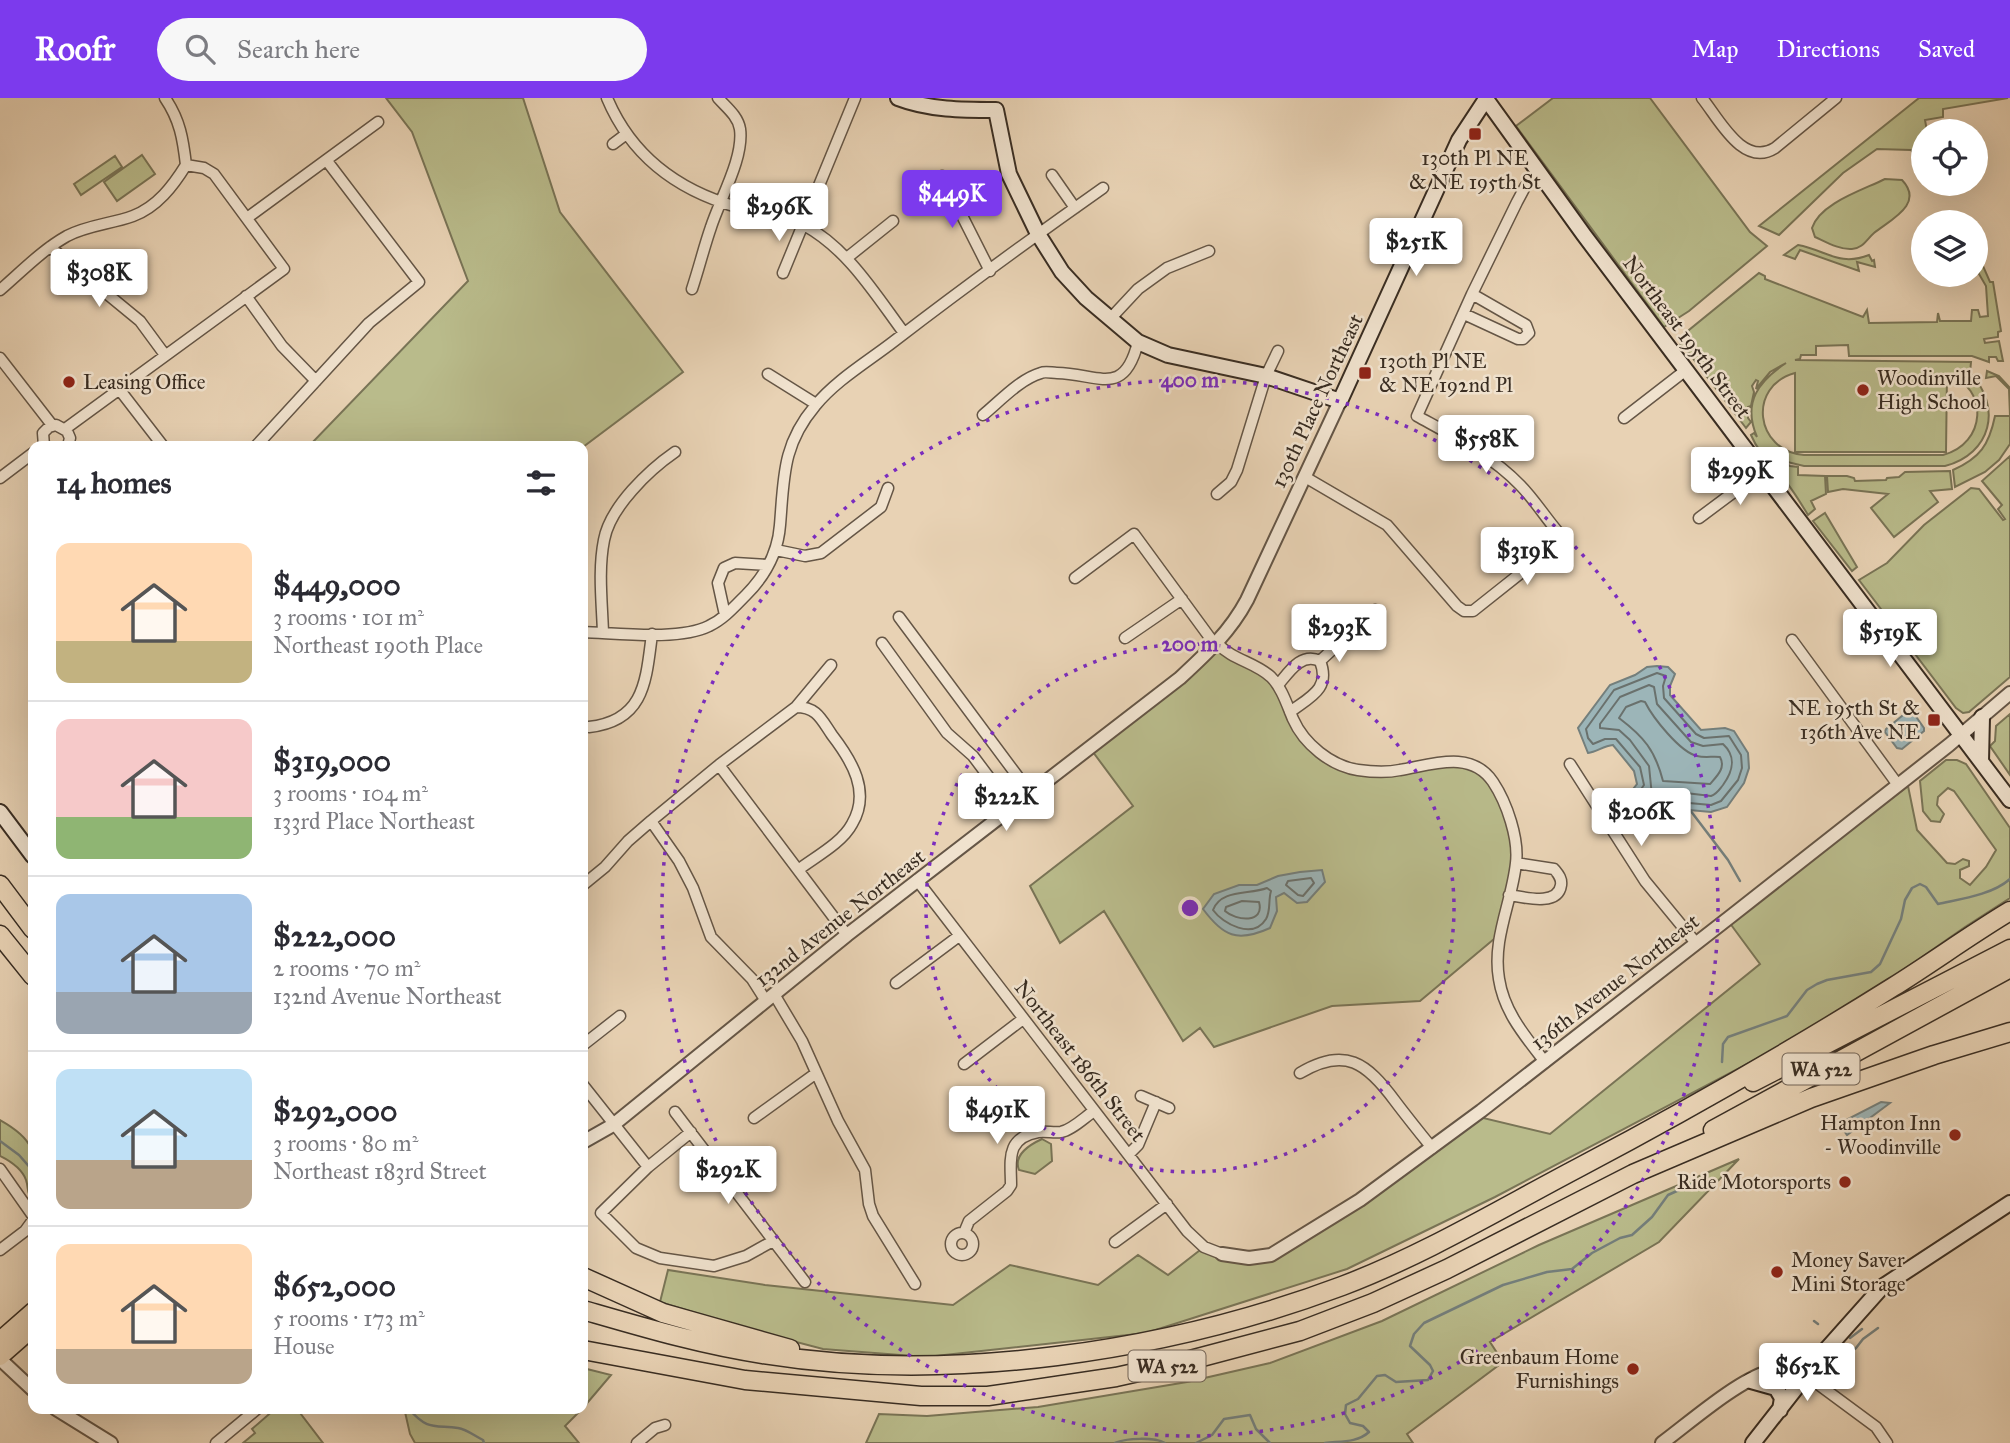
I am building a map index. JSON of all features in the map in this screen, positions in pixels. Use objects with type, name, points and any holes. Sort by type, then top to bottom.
[{"type":"highway","points":[[0,885],[28,922]]},
{"type":"highway","points":[[1645,1133],[1894,986],[2010,911]]},
{"type":"highway","points":[[0,935],[28,970]]},
{"type":"highway","name":"WA 522","points":[[588,1311],[659,1332],[763,1354],[841,1363],[926,1365],[1065,1356],[1141,1343],[1237,1321],[1344,1285],[1434,1245],[1645,1133],[1768,1075],[2010,949]]},
{"type":"highway","name":"WA 522","points":[[588,1341],[666,1364],[745,1380],[921,1396],[988,1396],[1116,1377],[1219,1354],[1300,1331],[1373,1303],[1447,1269],[1633,1174],[1846,1055],[2010,968]]},
{"type":"highway","points":[[1633,1174],[1811,1098],[2010,1032]]},
{"type":"highway","points":[[588,1279],[663,1313],[841,1363]]},
{"type":"highway","points":[[588,1351],[666,1364]]},
{"type":"main road","points":[[898,98],[912,104],[940,108],[996,104],[1009,174],[1038,234],[1062,272],[1086,298],[1138,342],[1168,355],[1266,376],[1340,401]]},
{"type":"main road","name":"Northeast 195th Street","points":[[1486,98],[1538,172],[2010,800]]},
{"type":"main road","name":"130th Place Northeast","points":[[1340,401],[1459,140],[1486,98]]},
{"type":"main road","points":[[1981,761],[1982,717]]},
{"type":"main road","points":[[0,811],[28,849]]},
{"type":"main road","points":[[1754,1443],[1825,1351],[1882,1287],[2010,1203]]},
{"type":"main road","points":[[0,1340],[28,1315]]},
{"type":"main road","points":[[0,1358],[28,1333]]},
{"type":"main road","points":[[1751,1381],[1776,1388],[1782,1398],[1780,1410]]},
{"type":"street","points":[[0,290],[50,247],[82,229],[135,216],[157,202],[173,187],[186,165],[183,135],[176,115],[164,98]]},
{"type":"street","points":[[607,98],[625,135],[653,164],[690,188],[720,202],[803,224],[848,257],[904,333]]},
{"type":"street","points":[[692,289],[741,140],[739,125],[733,114],[718,98]]},
{"type":"street","points":[[783,273],[855,98]]},
{"type":"street","points":[[1702,98],[1738,143],[1747,151],[1757,154],[1765,154],[1775,148],[1835,98]]},
{"type":"street","points":[[247,218],[379,122]]},
{"type":"street","points":[[613,144],[625,135]]},
{"type":"street","points":[[261,441],[369,323],[419,282],[327,161]]},
{"type":"street","points":[[65,429],[284,269],[214,174],[204,168],[186,165]]},
{"type":"street","points":[[1305,477],[1387,525],[1464,611],[1472,611],[1555,546],[1558,532],[1521,486],[1497,464],[1469,445],[1417,416],[1472,294],[1525,187],[1538,172]]},
{"type":"street","points":[[1052,175],[1075,208]]},
{"type":"street","points":[[942,176],[990,271]]},
{"type":"street","points":[[588,632],[652,634],[694,631],[710,626],[725,615],[755,585],[776,550],[780,528],[782,478],[790,447],[816,404],[904,333],[1103,188]]},
{"type":"street","points":[[848,257],[892,221]]},
{"type":"street","points":[[50,247],[139,321],[166,355]]},
{"type":"street","points":[[1110,318],[1138,289],[1167,268],[1209,251]]},
{"type":"street","points":[[1464,314],[1518,338],[1523,339],[1529,334],[1526,325],[1472,294]]},
{"type":"street","points":[[246,296],[282,346],[316,381]]},
{"type":"street","points":[[983,415],[1019,385],[1042,372],[1076,373],[1104,380],[1113,379],[1126,370],[1134,359],[1138,342]]},
{"type":"street","points":[[1217,494],[1231,482],[1237,470],[1266,376],[1278,351]]},
{"type":"street","points":[[0,358],[52,425]]},
{"type":"street","points":[[1624,418],[1686,370]]},
{"type":"street","points":[[768,374],[816,404]]},
{"type":"street","points":[[119,389],[159,441]]},
{"type":"street","name":"130th Place Northeast","points":[[1217,645],[1247,600],[1340,401]]},
{"type":"street","points":[[43,441],[42,434],[52,425],[65,429],[68,441]]},
{"type":"street","points":[[603,633],[601,563],[604,538],[611,518],[656,466],[675,452]]},
{"type":"street","points":[[0,478],[28,457]]},
{"type":"street","points":[[1699,518],[1762,471]]},
{"type":"street","points":[[776,550],[805,556],[821,553],[881,507],[888,488]]},
{"type":"street","points":[[1075,578],[1133,534],[1217,645],[1258,668],[1278,685],[1301,734],[1329,759],[1354,770],[1376,772],[1399,771],[1455,760],[1474,766],[1492,780],[1500,793],[1512,831],[1516,863],[1500,934],[1497,955],[1499,977],[1510,1014],[1545,1062]]},
{"type":"street","points":[[725,615],[718,583],[724,568],[735,563],[768,565]]},
{"type":"street","points":[[1125,638],[1182,599]]},
{"type":"street","points":[[1320,661],[1375,610]]},
{"type":"street","points":[[899,617],[1030,793]]},
{"type":"street","points":[[589,727],[609,724],[638,701],[645,682],[652,634]]},
{"type":"street","points":[[1792,640],[1898,785]]},
{"type":"street","points":[[882,643],[947,733],[973,756],[1012,808]]},
{"type":"street","name":"132nd Avenue Northeast","points":[[588,1139],[613,1125],[847,935],[1180,678],[1217,645]]},
{"type":"street","points":[[1278,685],[1301,660],[1314,658],[1320,661],[1325,678],[1322,687],[1290,712]]},
{"type":"street","points":[[588,880],[651,821],[796,707],[831,665]]},
{"type":"street","name":"136th Avenue Northeast","points":[[1222,1254],[1249,1258],[1271,1255],[1360,1200],[1545,1062],[1898,785],[2010,693]]},
{"type":"street","points":[[796,707],[807,707],[816,712],[847,754],[858,777],[860,794],[859,810],[851,827],[798,870]]},
{"type":"street","points":[[1570,764],[1645,881],[1696,943]]},
{"type":"street","points":[[719,765],[847,935]]},
{"type":"street","points":[[651,821],[688,879],[711,937],[770,997],[802,1041],[815,1074],[865,1170],[873,1216],[915,1284]]},
{"type":"street","points":[[1509,895],[1543,899],[1557,894],[1561,884],[1554,869],[1516,863]]},
{"type":"street","name":"Northeast 186th Street","points":[[917,880],[1167,1205],[1203,1247],[1222,1254]]},
{"type":"street","points":[[896,983],[959,936]]},
{"type":"street","points":[[588,1041],[621,1016]]},
{"type":"street","points":[[964,1064],[1023,1020]]},
{"type":"street","points":[[1300,1073],[1324,1060],[1336,1059],[1360,1064],[1379,1079],[1432,1148]]},
{"type":"street","points":[[754,1118],[815,1074]]},
{"type":"street","points":[[588,1092],[648,1167]]},
{"type":"street","points":[[1141,1096],[1169,1108]]},
{"type":"street","points":[[1129,1154],[1138,1145],[1156,1102]]},
{"type":"street","points":[[964,1233],[969,1221],[1011,1185],[1009,1162],[1011,1152],[1019,1142],[1039,1132],[1063,1132],[1094,1111]]},
{"type":"street","points":[[676,1112],[805,1282]]},
{"type":"street","points":[[691,1132],[648,1167],[601,1213],[636,1248],[660,1258],[714,1266],[746,1256],[773,1241]]},
{"type":"street","points":[[0,1169],[28,1211]]},
{"type":"street","points":[[1115,1242],[1167,1205]]},
{"type":"street","points":[[0,1250],[28,1226]]},
{"type":"street","points":[[0,1358],[28,1385]]},
{"type":"street","points":[[1662,1443],[1731,1392],[1767,1372],[1778,1370],[1807,1376],[1876,1427],[1887,1443]]},
{"type":"street","points":[[64,1414],[111,1443]]},
{"type":"street","points":[[216,1443],[251,1414]]},
{"type":"street","points":[[636,1443],[655,1428],[665,1425]]},
{"type":"green space","points":[[386,98],[523,98],[560,212],[683,372],[588,443],[588,441],[314,441],[468,281],[412,132]]},
{"type":"green space","points":[[1553,98],[1650,98],[1750,232],[1767,246],[1689,311],[1664,327],[1516,126]]},
{"type":"green space","points":[[1919,98],[2008,98],[1943,109],[1943,117],[1911,119],[1911,150],[1877,149],[1843,173],[1779,235],[1759,226]]},
{"type":"green space","points":[[142,155],[155,174],[117,201],[104,182]]},
{"type":"green space","points":[[115,156],[122,167],[81,195],[74,184]]},
{"type":"green space","points":[[1885,179],[1902,180],[1910,197],[1903,211],[1862,246],[1847,249],[1815,237],[1812,228],[1824,211],[1843,198]]},
{"type":"green space","points":[[1798,245],[1841,258],[1869,255],[1872,261],[1874,260],[1875,267],[1857,262],[1859,271],[1800,250],[1795,259],[1784,255]]},
{"type":"green space","points":[[1759,273],[1765,276],[1765,279],[1863,317],[1867,310],[1869,323],[1937,322],[1938,313],[1940,321],[1971,321],[1972,310],[1978,310],[1980,317],[1988,316],[1988,277],[1993,282],[2001,331],[1998,332],[1998,337],[1984,339],[1985,343],[1999,341],[2003,361],[1989,357],[1989,362],[1972,356],[1849,356],[1848,345],[1816,346],[1816,355],[1801,355],[1800,359],[1795,360],[1971,362],[1970,373],[1980,386],[1989,414],[1982,440],[1973,451],[1961,460],[1945,466],[1804,466],[1779,460],[1798,467],[1798,475],[1825,476],[1826,494],[1811,501],[1815,509],[1808,515],[1751,435],[1754,433],[1757,437],[1751,413],[1756,394],[1768,377],[1786,363],[1770,372],[1756,389],[1758,381],[1752,386],[1754,392],[1751,406],[1748,407],[1748,418],[1751,422],[1746,428],[1680,345],[1689,330]],"holes":[[[1795,373],[1795,452],[1946,452],[1947,374],[1961,381],[1971,391],[1977,416],[1975,428],[1968,440],[1943,455],[1804,455],[1788,451],[1775,442],[1767,431],[1763,417],[1764,404],[1769,391],[1780,380]]]},
{"type":"green space","points":[[1987,371],[1999,376],[2010,388],[2010,416],[2009,389],[1996,376],[1986,378]]},
{"type":"green space","points":[[1995,416],[2010,416],[2010,444],[1999,460],[1985,472],[1955,487],[1953,470],[1970,461],[1982,449],[1990,435]]},
{"type":"green space","points":[[2010,456],[2010,677],[1969,712],[1963,713],[1956,708],[1859,580],[1887,563],[1924,525],[1971,488],[1979,489],[2003,520],[2005,519],[1998,509],[2002,505],[1982,481]]},
{"type":"green space","points":[[1950,471],[1952,489],[1930,491],[1938,502],[1894,537],[1871,508],[1888,494],[1843,489],[1828,492],[1827,476],[1847,476],[1855,481],[1886,480],[1899,477],[1905,472]]},
{"type":"green space","points":[[1825,513],[1857,567],[1852,571],[1813,521]]},
{"type":"green space","points":[[1217,643],[1269,676],[1295,723],[1329,759],[1376,772],[1455,760],[1492,780],[1516,848],[1500,934],[1420,1001],[1332,1006],[1214,1047],[1200,1028],[1183,1041],[1104,911],[1060,943],[1030,886],[1133,806],[1090,748]]},
{"type":"green space","points":[[2010,714],[2010,775],[1990,746],[1995,741],[1996,726]]},
{"type":"green space","points":[[1946,760],[1957,760],[1966,764],[2010,828],[2010,898],[1863,998],[1806,1033],[1495,1197],[1347,1269],[1146,1333],[926,1357],[823,1349],[660,1302],[668,1270],[765,1285],[953,1305],[1010,1265],[1098,1285],[1138,1255],[1168,1275],[1204,1247],[1271,1255],[1481,1111],[1483,1118],[1550,1134],[1760,964],[1729,922],[1908,786],[1917,830],[1947,863],[1955,864],[1963,859],[1969,861],[1969,866],[1960,870],[1960,878],[1970,885],[1986,867],[1996,850],[1954,791],[1948,788],[1938,797],[1937,805],[1944,814],[1940,822],[1931,821],[1923,811],[1920,781]]},
{"type":"green space","points":[[0,1120],[14,1129],[28,1144],[28,1191],[22,1172],[0,1156]]},
{"type":"green space","points":[[1042,1139],[1051,1144],[1052,1161],[1035,1174],[1019,1170],[1020,1155],[1027,1147]]},
{"type":"green space","points":[[1739,1159],[1659,1242],[1490,1342],[1503,1362],[1407,1434],[1413,1443],[866,1443],[879,1414],[927,1416],[1038,1407],[1187,1382],[1270,1363],[1382,1321],[1539,1245]]},
{"type":"green space","points":[[588,1369],[611,1375],[588,1402]]},
{"type":"green space","points":[[269,1414],[301,1414],[323,1443],[243,1443],[255,1433],[252,1429]]},
{"type":"green space","points":[[405,1414],[577,1414],[565,1426],[579,1443],[415,1443]]},
{"type":"water","points":[[1647,667],[1668,667],[1675,674],[1670,695],[1701,730],[1725,728],[1734,731],[1748,753],[1749,768],[1744,783],[1727,807],[1711,812],[1667,808],[1645,816],[1635,813],[1628,806],[1626,798],[1637,784],[1634,771],[1613,745],[1588,753],[1578,728],[1610,685]]},
{"type":"water","points":[[1908,711],[1912,711],[1924,731],[1902,749],[1897,748],[1885,732]]},
{"type":"water","points":[[1322,870],[1325,882],[1307,902],[1297,903],[1284,893],[1276,897],[1277,911],[1270,928],[1258,933],[1240,936],[1224,931],[1203,909],[1214,894],[1239,885],[1257,885],[1278,876]]},
{"type":"water","points":[[1881,1102],[1890,1103],[1847,1135],[1840,1123]]},
{"type":"waterway","points":[[1690,810],[1728,860],[1740,881]]},
{"type":"waterway","points":[[1722,1062],[1723,1044],[1728,1037],[1787,1016],[1807,990],[1817,984],[1871,972],[1880,964],[1912,888],[1920,884],[1926,887],[1938,904],[1985,893],[2010,879]]},
{"type":"waterway","points":[[0,1141],[28,1165]]},
{"type":"waterway","points":[[1325,1443],[1354,1440],[1369,1432],[1363,1426],[1350,1423],[1345,1414],[1346,1405],[1358,1399],[1377,1376],[1385,1375],[1396,1382],[1428,1380],[1433,1371],[1430,1365],[1410,1346],[1414,1334],[1424,1323],[1503,1285],[1547,1272],[1572,1269],[1592,1253],[1620,1238],[1632,1235],[1652,1217],[1668,1195],[1699,1181]]},
{"type":"waterway","points":[[1814,1321],[1818,1324]]},
{"type":"waterway","points":[[1856,1348],[1878,1328]]},
{"type":"waterway","points":[[1850,1338],[1862,1329]]},
{"type":"waterway","points":[[1842,1379],[1836,1368],[1841,1360],[1856,1348]]},
{"type":"waterway","points":[[413,1414],[426,1423],[467,1431],[484,1443]]},
{"type":"waterway","points":[[1196,1443],[1212,1435],[1224,1419],[1250,1415],[1256,1429],[1270,1443]]},
{"type":"waterway","points":[[1115,1443],[1140,1439],[1165,1443]]},
{"type":"place","name":"130th Pl NE & NE 195th St","points":[[1475,134]]},
{"type":"place","name":"130th Pl NE & NE 192nd Pl","points":[[1365,373]]},
{"type":"place","name":"Leasing Office","points":[[69,382]]},
{"type":"place","name":"Woodinville High School","points":[[1863,390]]},
{"type":"place","name":"NE 195th St & 136th Ave NE","points":[[1934,720]]},
{"type":"place","name":"Hampton Inn - Woodinville","points":[[1955,1135]]},
{"type":"place","name":"Ride Motorsports","points":[[1845,1182]]},
{"type":"place","name":"Money Saver Mini Storage","points":[[1777,1272]]},
{"type":"place","name":"Greenbaum Home Furnishings","points":[[1633,1369]]}]
